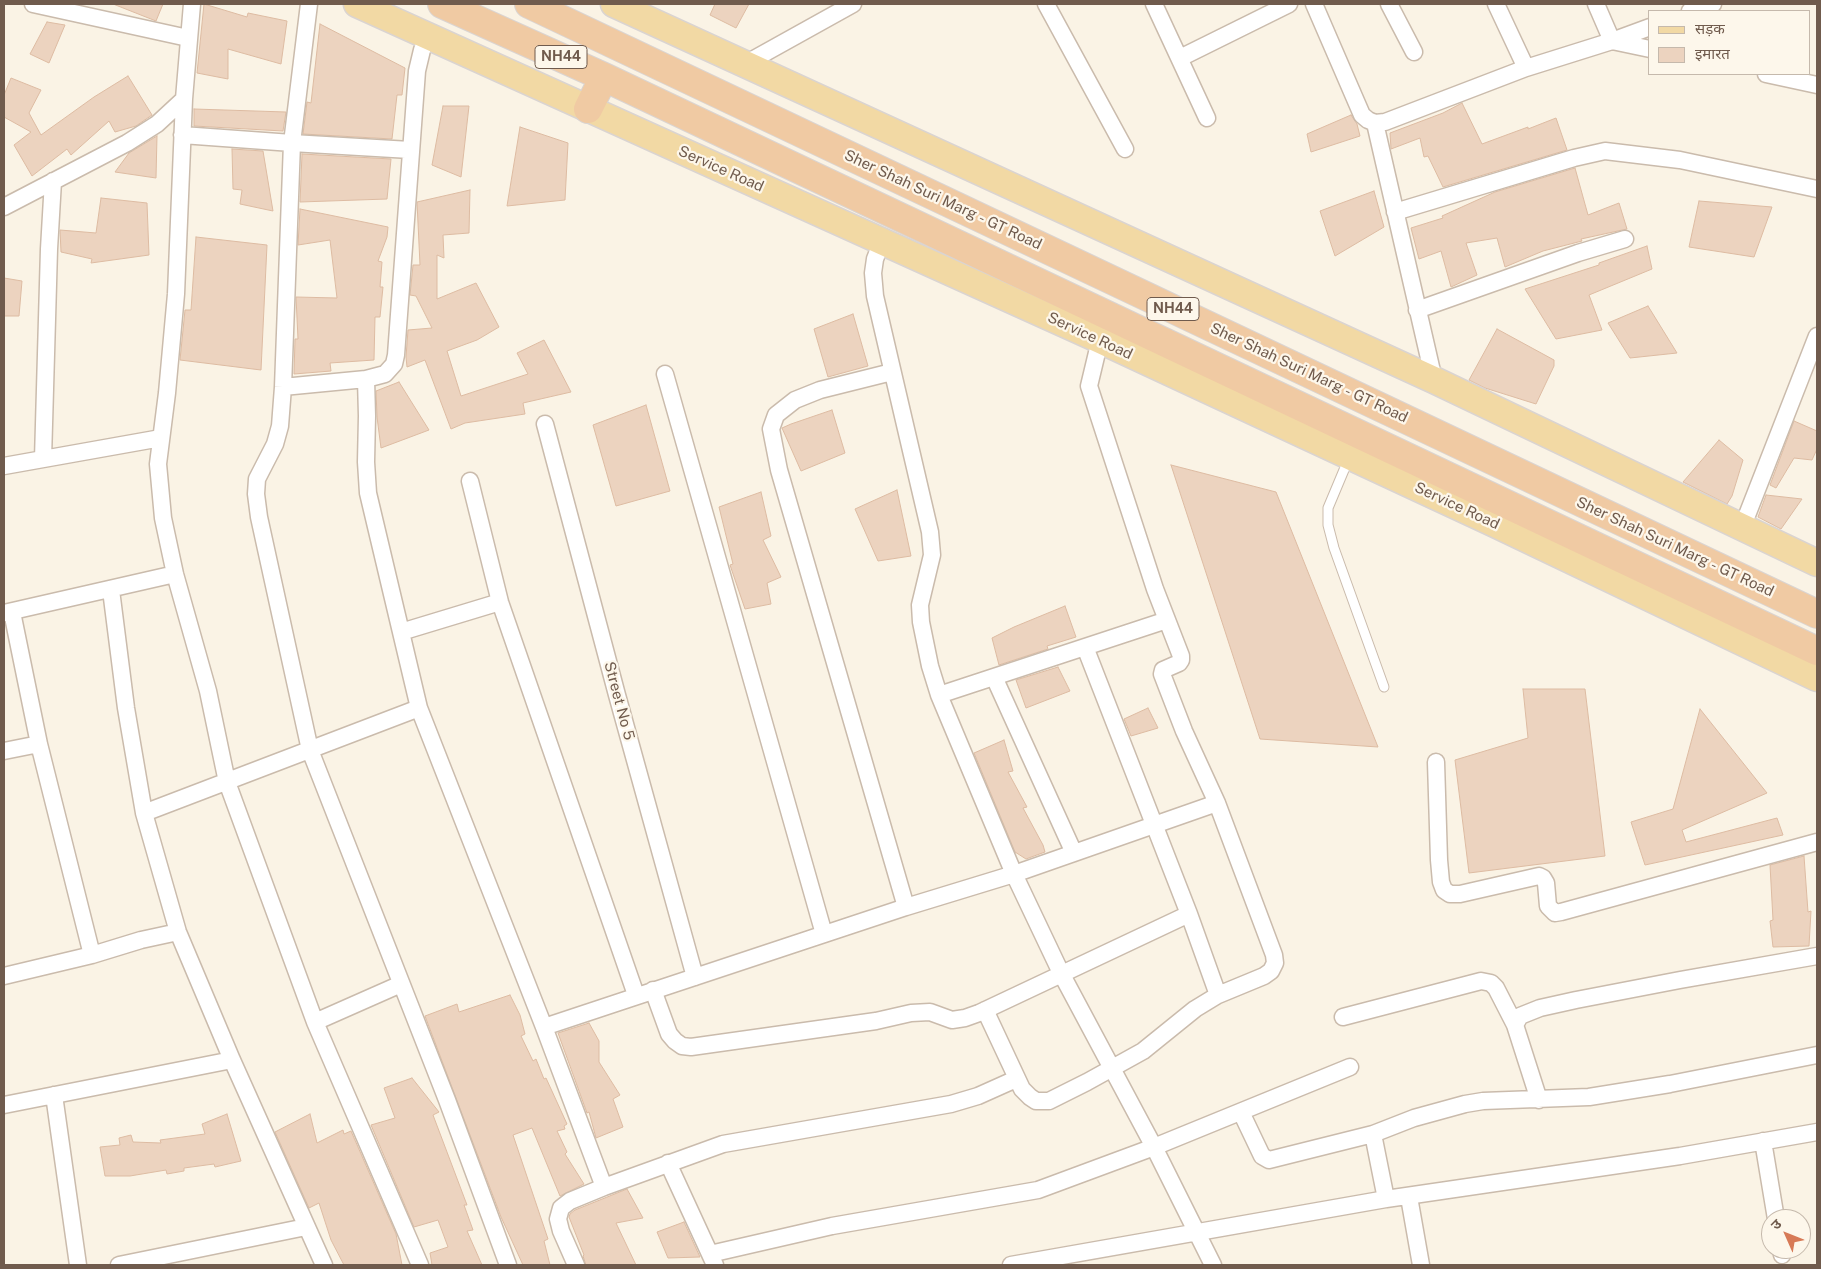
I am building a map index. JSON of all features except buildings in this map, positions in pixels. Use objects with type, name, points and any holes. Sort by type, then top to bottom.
[{"type":"highway","name":"NH44","points":[[442,4],[604,77],[1817,651]]},
{"type":"highway","name":"Sher Shah Suri Marg - GT Road","points":[[529,4],[1817,614]]},
{"type":"highway","points":[[588,109],[604,77]]},
{"type":"main road","name":"Service Road","points":[[358,4],[1100,340],[1502,527],[1817,678]]},
{"type":"main road","points":[[614,4],[1434,380],[1817,563]]},
{"type":"street","points":[[33,4],[188,38]]},
{"type":"street","points":[[192,4],[182,135],[176,294],[158,464],[162,518],[175,574],[208,691],[227,782],[315,1022],[420,1265]]},
{"type":"street","points":[[309,4],[292,143],[280,426],[274,444],[257,479],[256,494],[259,517],[310,750],[447,1100],[508,1265]]},
{"type":"street","points":[[745,64],[853,4]]},
{"type":"street","points":[[1046,4],[1125,149]]},
{"type":"street","points":[[1154,4],[1207,118]]},
{"type":"street","points":[[1180,58],[1289,4]]},
{"type":"street","points":[[1314,4],[1362,115],[1376,123],[1385,122],[1526,68],[1612,41],[1648,27]]},
{"type":"street","points":[[1390,4],[1414,52]]},
{"type":"street","points":[[1496,4],[1526,68]]},
{"type":"street","points":[[1596,4],[1612,41]]},
{"type":"street","points":[[1693,10],[1709,4]]},
{"type":"street","points":[[283,387],[366,379],[385,374],[394,364],[417,71],[422,50],[428,36]]},
{"type":"street","points":[[1612,41],[1648,49]]},
{"type":"street","points":[[1771,75],[1817,85]]},
{"type":"street","points":[[4,207],[127,143],[157,124],[184,99]]},
{"type":"street","points":[[1376,123],[1434,380]]},
{"type":"street","points":[[182,135],[410,150]]},
{"type":"street","points":[[1395,212],[1574,158],[1605,151],[1680,160],[1817,188]]},
{"type":"street","points":[[43,459],[49,249],[53,181]]},
{"type":"street","points":[[1417,310],[1543,265],[1625,239]]},
{"type":"street","points":[[882,241],[875,259],[873,273],[875,296],[930,532],[932,555],[920,606],[921,622],[930,666],[939,695],[1014,874],[1061,973],[1154,1147],[1213,1265]]},
{"type":"street","points":[[1742,528],[1817,336]]},
{"type":"street","points":[[985,1010],[1016,1080],[1022,1089],[1036,1101],[1049,1101],[1143,1051],[1195,1009],[1218,995],[1264,976],[1271,971],[1275,963],[1274,954],[1217,803],[1184,731],[1162,674],[1164,670],[1179,663],[1181,658],[1155,589],[1089,386],[1100,340]]},
{"type":"street","points":[[892,372],[820,390],[795,400],[776,414],[771,429],[779,470],[906,907]]},
{"type":"street","points":[[665,374],[824,934]]},
{"type":"street","points":[[366,379],[368,493],[419,708],[544,1027],[604,1187]]},
{"type":"street","name":"Street No 5","points":[[545,424],[695,977]]},
{"type":"street","points":[[4,466],[161,438]]},
{"type":"street","points":[[470,481],[500,602],[636,995]]},
{"type":"street","points":[[92,954],[8,613],[175,574]]},
{"type":"street","points":[[111,590],[126,708],[144,813],[178,932],[232,1060],[324,1265]]},
{"type":"street","points":[[401,632],[500,602]]},
{"type":"street","points":[[939,695],[1167,620]]},
{"type":"street","points":[[1085,647],[1189,914],[1218,995]]},
{"type":"street","points":[[994,677],[1074,853]]},
{"type":"street","points":[[144,813],[419,708]]},
{"type":"street","points":[[4,751],[40,744]]},
{"type":"street","points":[[1436,762],[1441,882],[1444,890],[1450,894],[1460,894],[1539,876],[1546,882],[1548,906],[1555,913],[1817,842]]},
{"type":"street","points":[[544,1027],[906,907],[1014,874],[1217,803]]},
{"type":"street","points":[[653,990],[668,1034],[682,1046],[691,1047],[930,1012],[952,1020],[965,1018],[985,1010],[1189,914]]},
{"type":"street","points":[[4,976],[178,932]]},
{"type":"street","points":[[1515,1025],[1520,1016],[1540,1008],[1680,980],[1817,956]]},
{"type":"street","points":[[1343,1017],[1481,981],[1487,982],[1496,988],[1515,1025],[1538,1100]]},
{"type":"street","points":[[315,1022],[401,984]]},
{"type":"street","points":[[1241,1112],[1262,1156],[1269,1160],[1373,1134],[1414,1118],[1465,1104],[1483,1101],[1589,1097],[1670,1084],[1817,1055]]},
{"type":"street","points":[[4,1105],[232,1060]]},
{"type":"street","points":[[668,1162],[713,1260],[832,1226],[1038,1190],[1154,1147],[1350,1067]]},
{"type":"street","points":[[576,1265],[558,1219],[561,1208],[570,1201],[668,1162],[723,1144],[951,1104],[978,1096],[1016,1080]]},
{"type":"street","points":[[54,1095],[78,1265]]},
{"type":"street","points":[[1011,1265],[1069,1260],[1197,1232],[1386,1199],[1763,1142],[1817,1132]]},
{"type":"street","points":[[1373,1134],[1386,1199]]},
{"type":"street","points":[[1763,1142],[1774,1209]]},
{"type":"street","points":[[1409,1197],[1420,1265]]},
{"type":"street","points":[[119,1265],[306,1227]]},
{"type":"lane","points":[[1350,456],[1328,508],[1328,525],[1334,548],[1384,687]]}]
